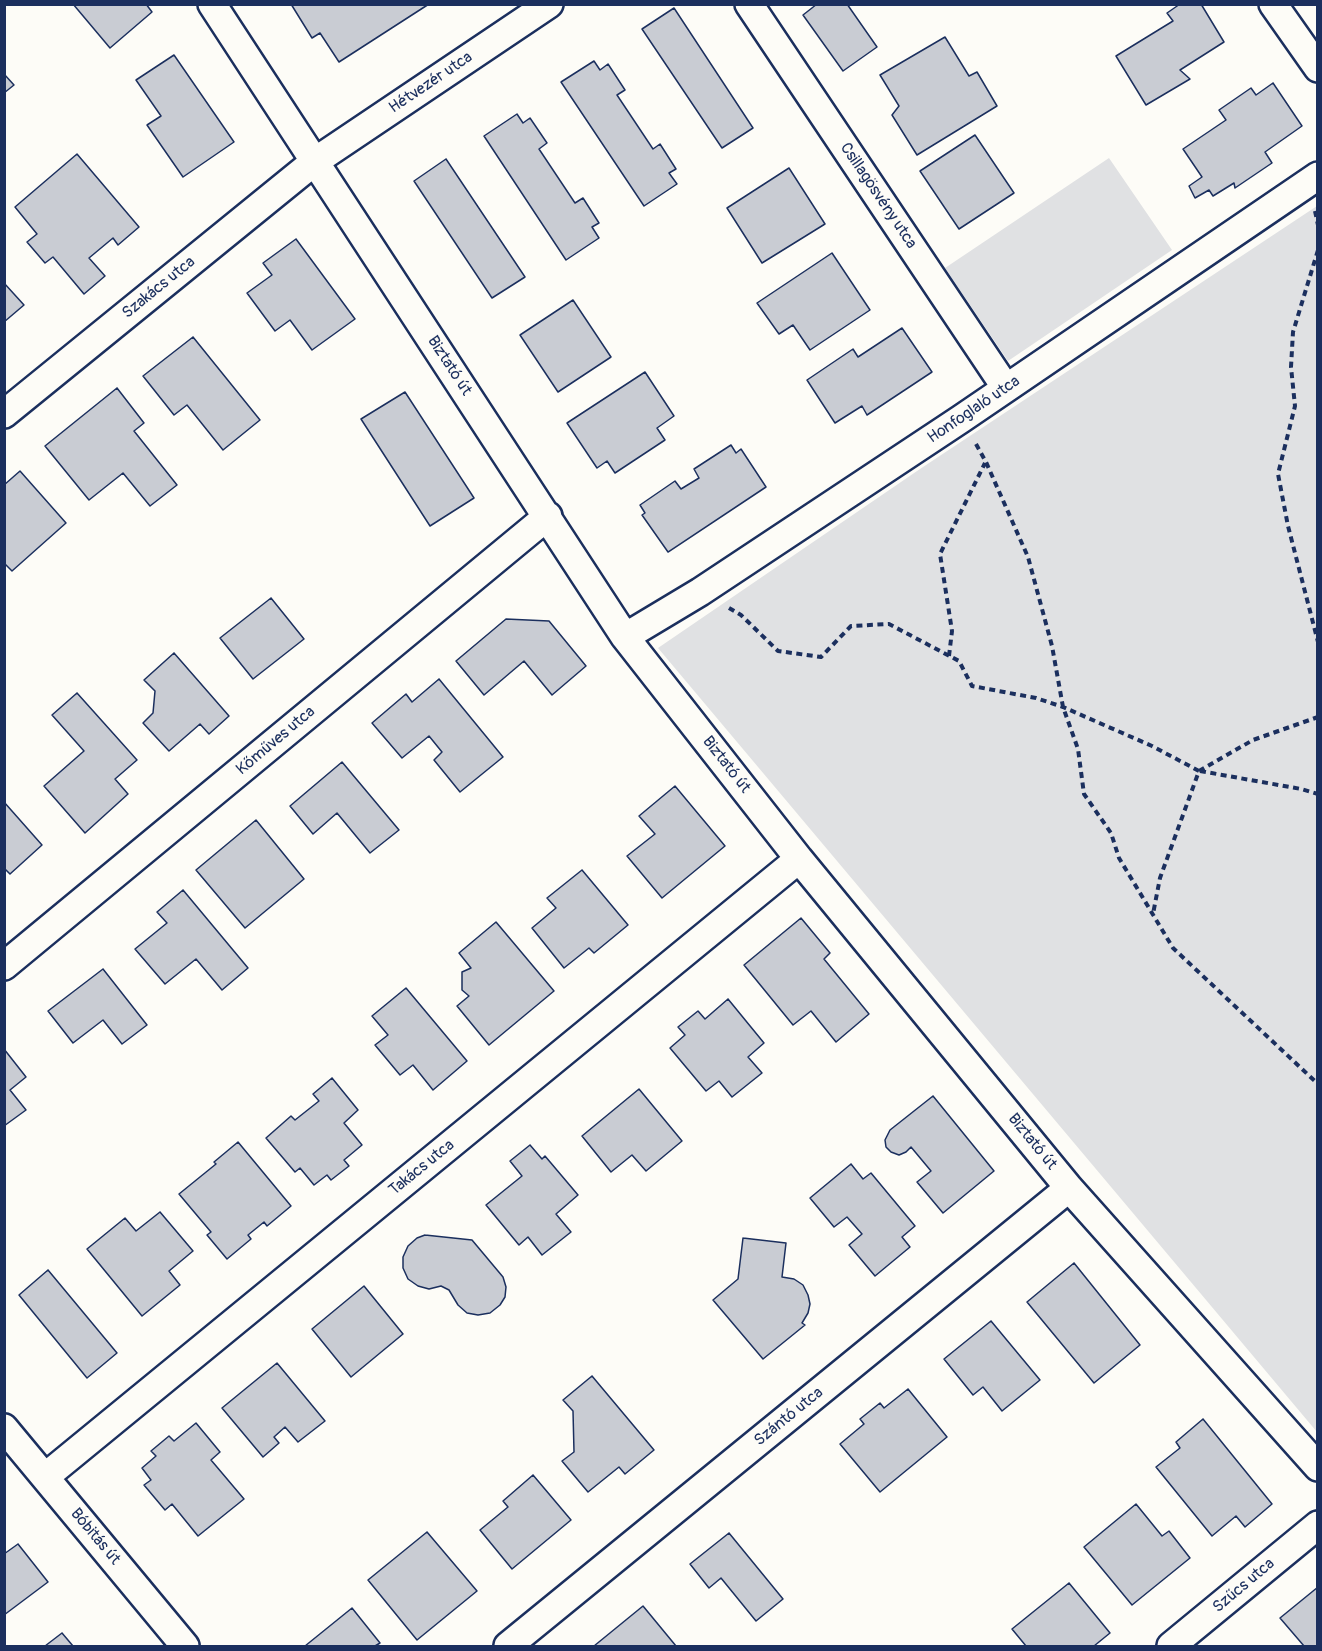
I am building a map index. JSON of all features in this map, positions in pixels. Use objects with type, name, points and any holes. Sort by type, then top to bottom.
[{"type":"street","name":"Biztató út","points":[[212,4],[625,637],[799,859],[1070,1188],[1317,1467]]},
{"type":"street","name":"Hétvezér utca","points":[[314,162],[549,4]]},
{"type":"street","name":"Csillagösvény utca","points":[[749,4],[1006,388]]},
{"type":"street","points":[[1273,4],[1317,68]]},
{"type":"street","name":"Szakács utca","points":[[4,414],[314,162]]},
{"type":"street","name":"Honfoglaló utca","points":[[625,637],[700,592],[961,419],[1317,176]]},
{"type":"street","name":"Kőműves utca","points":[[4,966],[548,516]]},
{"type":"street","name":"Takács utca","points":[[45,1477],[799,859]]},
{"type":"street","name":"Szántó utca","points":[[508,1647],[1070,1188]]},
{"type":"street","name":"Bóbitás út","points":[[4,1428],[185,1647]]},
{"type":"street","name":"Szűcs utca","points":[[1171,1647],[1317,1525]]},
{"type":"path","points":[[1317,250],[1293,332],[1292,366],[1295,406],[1278,474],[1288,526],[1317,642]]},
{"type":"path","points":[[961,419],[986,462],[1028,556],[1052,646],[1063,707],[1078,749],[1084,794],[1111,833],[1119,858],[1173,948],[1317,1084]]},
{"type":"path","points":[[949,656],[952,631],[940,554],[986,462]]},
{"type":"path","points":[[700,592],[741,615],[778,651],[820,657],[851,626],[889,624],[959,661],[972,686],[1036,698],[1063,707],[1152,746],[1199,771],[1301,789],[1317,794]]},
{"type":"path","points":[[1153,915],[1160,878],[1199,771],[1253,740],[1317,717]]},
{"type":"shaded area","points":[[1109,158],[1172,250],[1008,361],[945,268]]},
{"type":"shaded area","points":[[1317,206],[1317,1432],[658,648],[920,469]]},
{"type":"building","points":[[73,4],[146,4],[152,12],[110,48]]},
{"type":"building","points":[[291,4],[429,4],[339,62],[320,33],[312,38]]},
{"type":"building","points":[[817,4],[847,4],[877,47],[843,71],[803,15]]},
{"type":"building","points":[[1180,4],[1201,4],[1224,42],[1180,70],[1190,79],[1146,105],[1116,56],[1173,21],[1167,13]]},
{"type":"building","points":[[674,8],[753,128],[722,148],[642,29]]},
{"type":"building","points":[[945,37],[969,76],[977,72],[997,106],[917,155],[892,115],[899,106],[880,75]]},
{"type":"building","points":[[174,55],[234,142],[183,177],[147,125],[161,116],[136,80]]},
{"type":"building","points":[[594,61],[600,70],[608,64],[625,90],[617,95],[653,149],[660,144],[676,169],[669,173],[677,184],[644,206],[561,82]]},
{"type":"building","points":[[4,74],[14,85],[4,93]]},
{"type":"building","points":[[1273,83],[1302,126],[1265,152],[1272,163],[1235,188],[1234,183],[1213,196],[1209,190],[1195,198],[1189,186],[1202,177],[1183,149],[1226,120],[1219,110],[1251,88],[1256,95]]},
{"type":"building","points":[[517,114],[523,123],[530,118],[547,143],[539,149],[575,203],[583,198],[599,223],[592,227],[599,238],[566,260],[484,136]]},
{"type":"building","points":[[975,135],[1014,193],[959,229],[920,171]]},
{"type":"building","points":[[77,154],[139,227],[118,245],[113,238],[89,258],[105,276],[84,294],[53,257],[45,263],[27,242],[37,234],[15,207]]},
{"type":"building","points":[[446,159],[525,277],[492,298],[414,181]]},
{"type":"building","points":[[789,168],[825,224],[762,263],[727,208]]},
{"type":"building","points":[[296,239],[355,319],[312,350],[290,320],[275,331],[247,293],[272,275],[263,263]]},
{"type":"building","points":[[832,253],[870,310],[810,350],[793,325],[779,334],[757,303]]},
{"type":"building","points":[[4,283],[24,305],[4,322]]},
{"type":"building","points":[[573,300],[611,357],[558,392],[520,335]]},
{"type":"building","points":[[902,328],[932,372],[867,415],[862,406],[835,423],[807,380],[853,349],[858,357]]},
{"type":"building","points":[[193,337],[260,420],[223,450],[187,405],[174,415],[143,376]]},
{"type":"building","points":[[645,372],[674,416],[657,428],[665,440],[615,473],[607,461],[597,468],[567,423]]},
{"type":"building","points":[[117,388],[144,423],[134,431],[177,485],[150,506],[123,473],[89,500],[45,446]]},
{"type":"building","points":[[405,392],[474,498],[430,526],[361,419]]},
{"type":"building","points":[[731,445],[736,453],[741,449],[766,487],[668,552],[642,515],[645,513],[640,505],[675,481],[681,489],[699,478],[694,469]]},
{"type":"building","points":[[20,471],[66,523],[12,571],[4,563],[4,485]]},
{"type":"building","points":[[271,598],[304,639],[253,679],[220,638]]},
{"type":"building","points":[[506,619],[549,621],[586,666],[552,695],[524,661],[484,695],[456,661]]},
{"type":"building","points":[[174,653],[229,716],[209,734],[200,724],[169,751],[143,723],[153,713],[155,691],[144,680]]},
{"type":"building","points":[[439,679],[503,757],[460,792],[434,760],[442,752],[429,736],[402,758],[372,723],[406,694],[412,702]]},
{"type":"building","points":[[77,693],[137,760],[115,779],[128,794],[85,833],[44,786],[84,751],[52,715]]},
{"type":"building","points":[[342,762],[399,830],[370,853],[337,813],[313,834],[290,806]]},
{"type":"building","points":[[675,786],[725,846],[662,898],[627,856],[655,834],[639,816]]},
{"type":"building","points":[[4,802],[42,845],[10,874],[4,868]]},
{"type":"building","points":[[256,820],[304,879],[245,928],[196,870]]},
{"type":"building","points":[[582,870],[628,925],[594,953],[589,948],[564,968],[532,928],[556,908],[547,898]]},
{"type":"building","points":[[183,890],[248,968],[222,990],[196,959],[165,984],[135,949],[167,923],[157,912]]},
{"type":"building","points":[[801,918],[830,953],[824,959],[869,1014],[836,1042],[811,1011],[793,1025],[744,965]]},
{"type":"building","points":[[496,922],[554,991],[489,1045],[457,1006],[469,996],[462,990],[462,972],[471,968],[459,953]]},
{"type":"building","points":[[103,969],[147,1025],[122,1044],[103,1020],[73,1043],[48,1011]]},
{"type":"building","points":[[406,988],[467,1061],[433,1090],[413,1065],[400,1075],[375,1045],[388,1035],[372,1016]]},
{"type":"building","points":[[728,999],[764,1043],[748,1057],[762,1073],[732,1097],[719,1081],[706,1091],[670,1048],[685,1035],[678,1027],[698,1011],[705,1019]]},
{"type":"building","points":[[4,1049],[26,1077],[10,1090],[26,1110],[4,1126]]},
{"type":"building","points":[[332,1078],[358,1110],[344,1123],[362,1145],[344,1160],[349,1166],[331,1180],[327,1175],[314,1185],[300,1168],[295,1172],[266,1138],[291,1116],[295,1120],[319,1101],[313,1094]]},
{"type":"building","points":[[639,1089],[682,1141],[646,1171],[632,1155],[611,1172],[582,1136]]},
{"type":"building","points":[[933,1096],[994,1171],[943,1213],[917,1182],[931,1171],[911,1147],[899,1155],[886,1147],[885,1140],[890,1130]]},
{"type":"building","points":[[238,1142],[291,1206],[267,1226],[264,1222],[248,1235],[251,1239],[227,1259],[207,1235],[211,1232],[179,1194],[216,1164],[214,1162]]},
{"type":"building","points":[[530,1145],[542,1159],[545,1156],[578,1195],[556,1214],[571,1232],[542,1255],[528,1237],[519,1245],[486,1205],[522,1176],[510,1161]]},
{"type":"building","points":[[851,1164],[863,1179],[871,1173],[915,1226],[902,1237],[910,1247],[875,1276],[849,1245],[862,1234],[847,1217],[834,1227],[810,1198]]},
{"type":"building","points":[[160,1212],[193,1251],[169,1271],[180,1285],[142,1316],[87,1249],[125,1218],[136,1231]]},
{"type":"building","points":[[425,1235],[472,1240],[503,1277],[506,1287],[505,1297],[500,1305],[490,1313],[478,1315],[467,1313],[458,1305],[449,1290],[441,1286],[429,1289],[418,1286],[408,1279],[403,1268],[403,1257],[408,1246],[417,1238]]},
{"type":"building","points":[[743,1238],[786,1243],[782,1277],[794,1279],[803,1285],[810,1304],[802,1323],[805,1325],[763,1359],[713,1300],[738,1279]]},
{"type":"building","points":[[1074,1263],[1140,1345],[1094,1383],[1027,1302]]},
{"type":"building","points":[[48,1270],[117,1353],[87,1378],[19,1295]]},
{"type":"building","points":[[364,1286],[403,1334],[351,1377],[312,1329]]},
{"type":"building","points":[[991,1321],[1040,1380],[1002,1411],[983,1387],[973,1395],[944,1359]]},
{"type":"building","points":[[277,1363],[325,1421],[298,1442],[285,1427],[274,1437],[279,1443],[263,1457],[222,1408]]},
{"type":"building","points":[[592,1376],[654,1450],[625,1474],[619,1467],[588,1492],[562,1461],[574,1452],[573,1411],[563,1400]]},
{"type":"building","points":[[908,1389],[947,1437],[880,1492],[840,1444],[864,1424],[860,1419],[880,1403],[884,1408]]},
{"type":"building","points":[[1203,1419],[1272,1504],[1245,1527],[1236,1516],[1212,1536],[1156,1467],[1180,1448],[1176,1442]]},
{"type":"building","points":[[196,1423],[220,1452],[211,1460],[244,1499],[198,1536],[172,1504],[165,1510],[144,1485],[151,1480],[142,1468],[156,1456],[151,1451],[169,1436],[174,1441]]},
{"type":"building","points":[[533,1475],[571,1520],[512,1569],[480,1530],[508,1507],[503,1501]]},
{"type":"building","points":[[1136,1504],[1162,1536],[1169,1531],[1190,1558],[1132,1605],[1084,1547]]},
{"type":"building","points":[[427,1532],[477,1591],[417,1640],[368,1580]]},
{"type":"building","points":[[729,1533],[783,1599],[756,1621],[721,1578],[709,1588],[690,1564]]},
{"type":"building","points":[[18,1544],[48,1582],[4,1615],[4,1554]]},
{"type":"building","points":[[1069,1583],[1110,1633],[1094,1646],[1026,1646],[1012,1629]]},
{"type":"building","points":[[1318,1587],[1318,1646],[1304,1646],[1280,1618]]},
{"type":"building","points":[[643,1606],[676,1646],[594,1646]]},
{"type":"building","points":[[352,1608],[380,1643],[375,1646],[305,1646]]},
{"type":"building","points":[[62,1633],[73,1646],[45,1646]]}]
